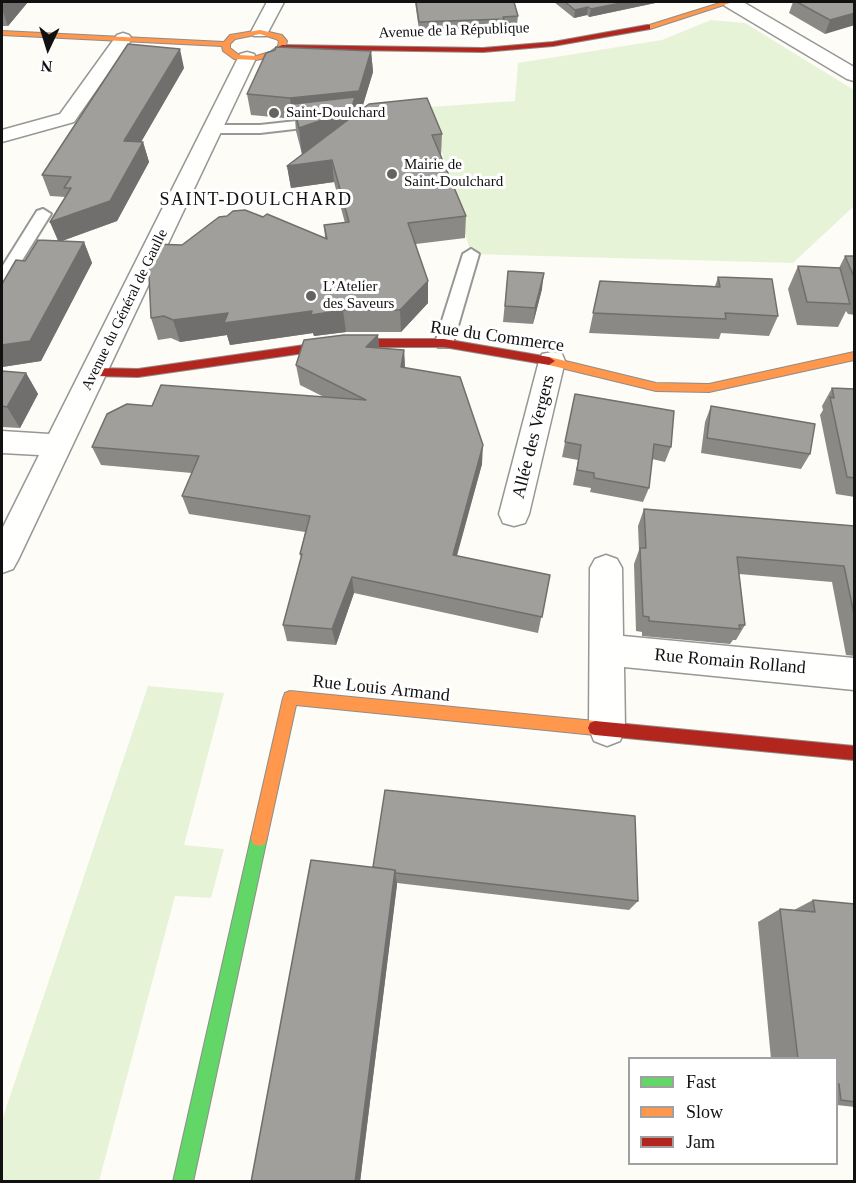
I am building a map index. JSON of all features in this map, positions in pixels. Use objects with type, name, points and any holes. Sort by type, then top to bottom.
[{"type":"street","points":[[260,32],[275,2]]},
{"type":"street","points":[[730,2],[855,75]]},
{"type":"street","name":"Avenue de la République","points":[[282,47],[379,51],[483,50],[552,44],[646,27],[730,2]]},
{"type":"street","points":[[2,33],[226,44],[233,37],[260,32],[279,37],[283,41],[282,47],[273,54],[247,58],[230,53],[226,49],[226,44]]},
{"type":"street","points":[[2,136],[67,118],[123,39]]},
{"type":"street","name":"Avenue du Général de Gaulle","points":[[2,561],[247,58]]},
{"type":"street","name":"Rue du Commerce","points":[[95,372],[138,374],[346,343],[444,343],[552,361],[656,387],[709,388],[855,356]]},
{"type":"street","name":"Allée des Vergers","points":[[514,514],[552,361]]},
{"type":"street","points":[[2,442],[58,445]]},
{"type":"street","points":[[606,568],[607,729]]},
{"type":"street","name":"Rue Romain Rolland","points":[[606,650],[855,674]]},
{"type":"street","name":"Rue Louis Armand","points":[[183,1182],[290,698],[855,753]]},
{"type":"lane","points":[[213,129],[260,129],[340,121]]},
{"type":"lane","points":[[2,279],[44,214]]},
{"type":"lane","points":[[444,343],[471,254]]},
{"type":"green space","points":[[711,20],[745,23],[854,90],[854,206],[793,263],[471,254],[429,107],[515,101],[518,63],[662,40]]},
{"type":"green space","points":[[148,686],[224,693],[184,845],[224,849],[211,898],[175,896],[99,1181],[2,1181],[2,1120]]},
{"type":"building","points":[[416,2],[514,2],[518,16],[503,17],[504,19],[419,22]]},
{"type":"building","points":[[565,2],[626,2],[575,10]]},
{"type":"building","points":[[797,2],[855,2],[855,13],[830,20]]},
{"type":"building","points":[[128,44],[180,49],[124,141],[143,142],[110,201],[50,222],[71,188],[64,188],[71,177],[42,175]]},
{"type":"building","points":[[276,47],[371,51],[359,91],[290,98],[247,94],[266,53],[275,50]]},
{"type":"building","points":[[355,97],[351,110],[299,128],[293,104]]},
{"type":"building","points":[[427,98],[442,134],[432,135],[466,216],[408,223],[428,281],[400,310],[343,310],[311,315],[312,311],[224,323],[228,313],[173,320],[164,316],[151,318],[148,255],[153,244],[182,245],[219,217],[227,216],[233,211],[245,210],[263,217],[267,214],[327,239],[324,225],[349,222],[332,160],[287,166],[369,104]]},
{"type":"building","points":[[38,240],[84,242],[30,341],[2,345],[2,284],[16,260],[25,261]]},
{"type":"building","points":[[845,256],[855,256],[855,279]]},
{"type":"building","points":[[798,266],[840,268],[850,304],[807,302]]},
{"type":"building","points":[[508,271],[544,273],[535,308],[505,306]]},
{"type":"building","points":[[718,277],[772,279],[778,316],[725,313],[726,319],[593,313],[600,281],[720,287]]},
{"type":"building","points":[[344,335],[378,335],[366,347],[404,350],[401,367],[460,377],[483,445],[453,555],[550,575],[542,617],[352,577],[332,629],[283,625],[310,516],[182,496],[199,456],[92,447],[107,414],[127,404],[152,406],[161,385],[366,400],[296,365],[304,340]]},
{"type":"building","points":[[2,371],[26,373],[7,407],[2,406]]},
{"type":"building","points":[[832,388],[855,389],[855,478],[847,477],[830,397],[834,398]]},
{"type":"building","points":[[575,394],[674,411],[671,447],[654,444],[649,488],[594,478],[594,473],[577,470],[581,445],[565,442]]},
{"type":"building","points":[[711,406],[815,424],[810,454],[707,438]]},
{"type":"building","points":[[644,509],[855,526],[855,619],[844,566],[737,557],[745,625],[739,625],[740,629],[649,621],[649,617],[643,616],[640,548],[646,548]]},
{"type":"building","points":[[385,790],[635,816],[638,901],[396,873],[395,870],[373,867]]},
{"type":"building","points":[[311,860],[395,870],[355,1182],[251,1182]]},
{"type":"building","points":[[813,900],[855,904],[855,1102],[841,1100],[838,1084],[838,1057],[798,1057],[780,909],[815,912]]},
{"type":"traffic: fast","points":[[183,1182],[259,838]]},
{"type":"traffic: slow","points":[[647,27],[729,2]]},
{"type":"traffic: slow","points":[[260,32],[279,37],[283,41],[282,47],[273,54],[256,58],[237,57],[226,49],[226,44],[233,37],[260,32]]},
{"type":"traffic: slow","points":[[2,33],[226,44]]},
{"type":"traffic: slow","points":[[549,361],[656,387],[709,388],[854,356]]},
{"type":"traffic: slow","points":[[259,838],[290,698],[595,728]]},
{"type":"traffic: jam","points":[[282,47],[483,50],[553,44],[647,27]]},
{"type":"traffic: jam","points":[[95,372],[138,373],[346,343],[444,343],[549,361]]},
{"type":"traffic: jam","points":[[595,728],[854,753]]},
{"type":"place","name":"Saint-Doulchard","points":[[274,113]]},
{"type":"place","name":"Mairie de Saint-Doulchard","points":[[392,174]]},
{"type":"place","name":"L’Atelier des Saveurs","points":[[311,296]]},
{"type":"district","name":"SAINT-DOULCHARD","points":[[256,200]]}]
